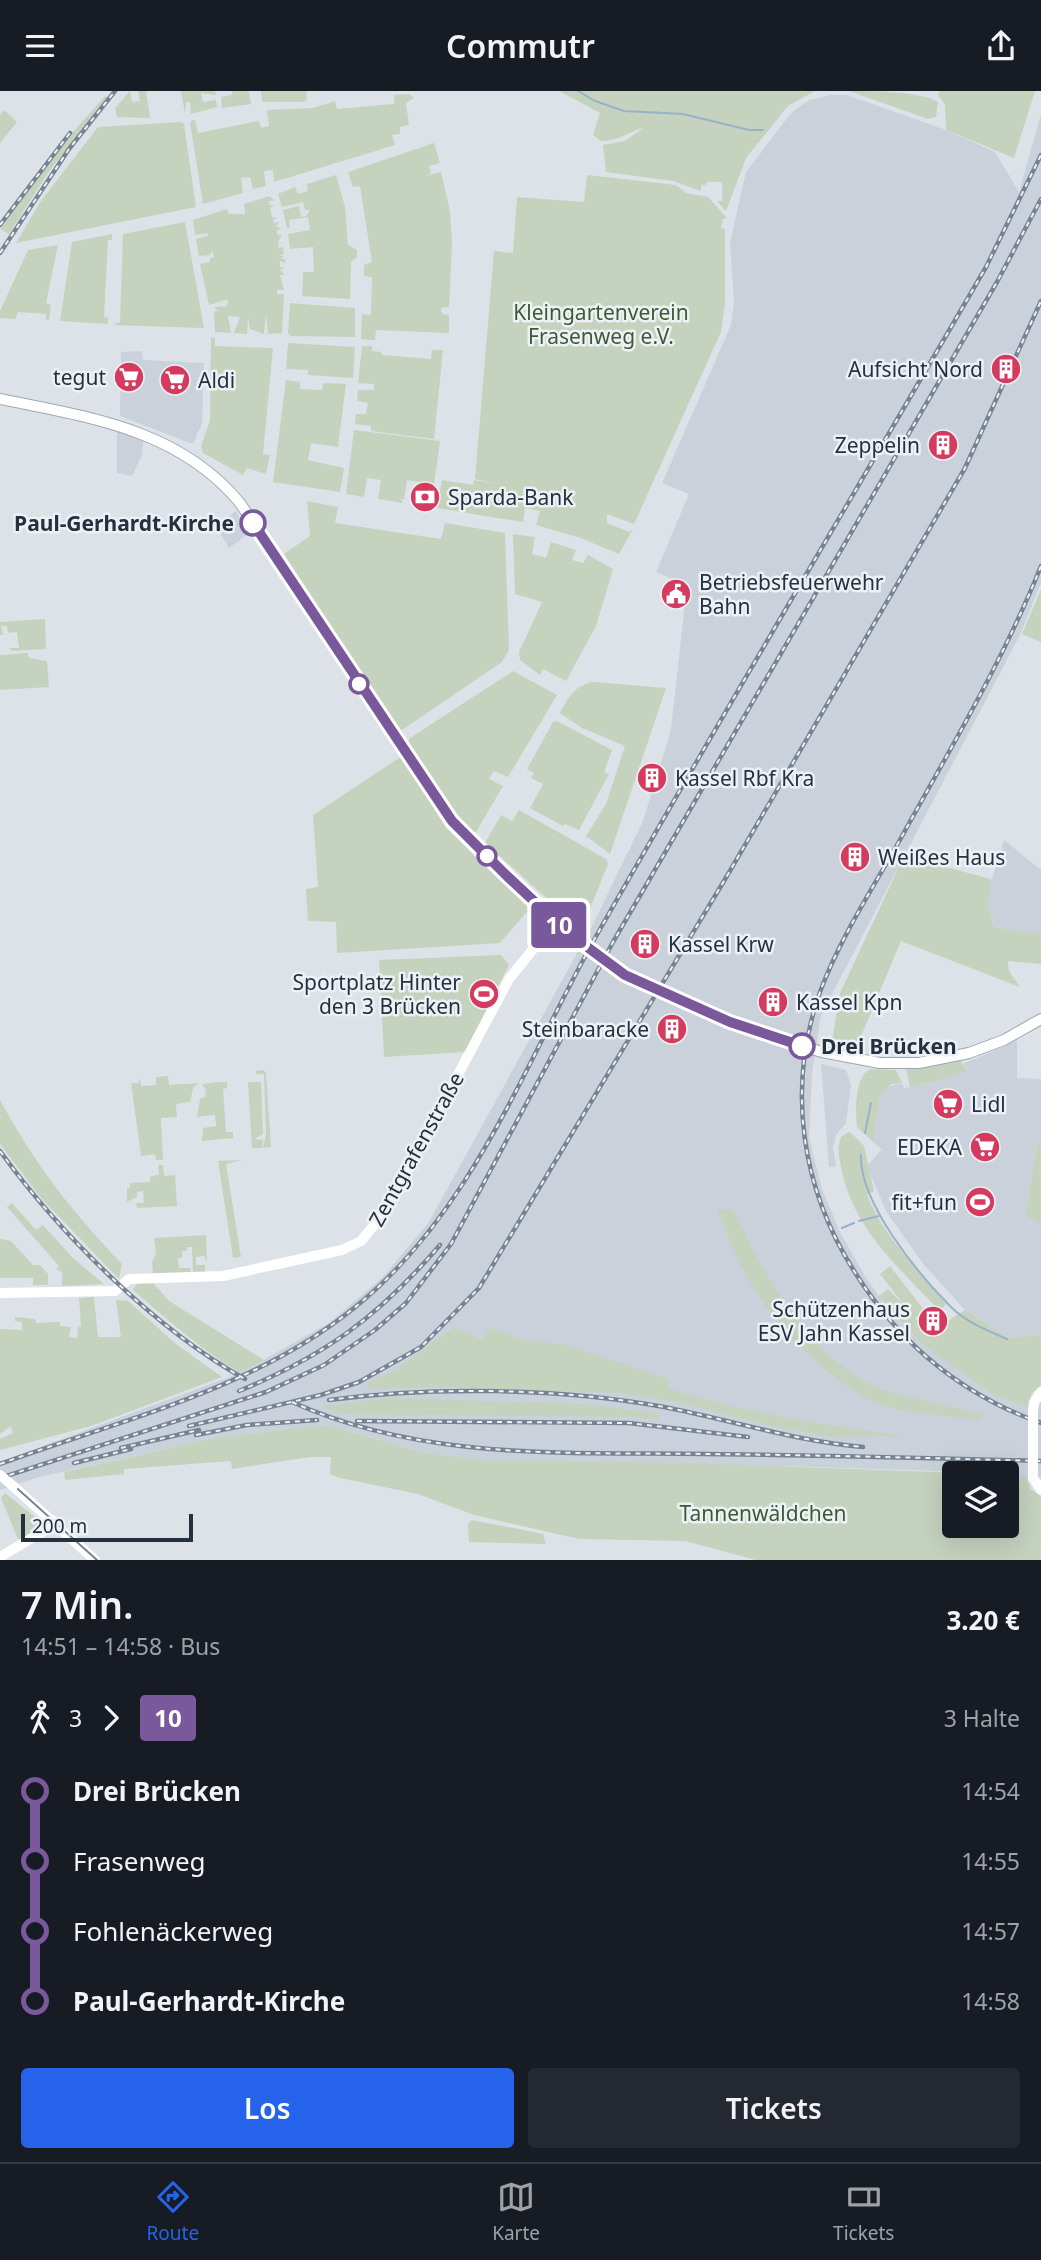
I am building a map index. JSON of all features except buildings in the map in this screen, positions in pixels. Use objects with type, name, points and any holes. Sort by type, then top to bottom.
[{"type":"main road","points":[[0,399],[140,432],[178,449],[202,465],[240,503],[452,821],[555,922],[625,975],[764,1035],[860,1061],[902,1063],[951,1058],[1004,1040],[1041,1020]]},
{"type":"street","name":"Zentgrafenstraße","points":[[0,1293],[116,1291],[129,1279],[223,1276],[334,1252],[362,1241],[384,1213],[509,979],[555,922]]},
{"type":"street","points":[[1041,1392],[1034,1402],[1033,1411],[1033,1478],[1041,1490]]},
{"type":"street","points":[[0,1475],[95,1560]]},
{"type":"street","points":[[0,1556],[42,1532],[52,1520]]},
{"type":"shaded area","points":[[847,95],[946,130],[995,152],[1019,192],[1041,114],[1041,583],[1020,635],[821,1015],[812,1074],[809,1138],[822,1189],[840,1232],[866,1278],[890,1311],[992,1394],[1038,1409],[1041,1400],[1041,1478],[1019,1477],[1019,1461],[942,1461],[942,1471],[485,1460],[425,1453],[325,1425],[214,1438],[39,1477],[0,1490],[0,1462],[240,1373],[329,1323],[383,1277],[429,1222],[592,926],[643,821],[671,730],[687,585],[656,572],[689,494],[662,483],[731,325],[734,302],[730,243],[746,172],[791,113],[809,100]]},
{"type":"shaded area","points":[[142,351],[143,360],[204,363],[202,423],[193,444],[120,416],[121,352]]},
{"type":"shaded area","points":[[117,431],[143,441],[142,455],[132,476],[117,473]]},
{"type":"shaded area","points":[[236,511],[248,534],[229,548],[216,526]]},
{"type":"shaded area","points":[[1004,840],[1041,870],[1041,935],[994,927],[988,907],[990,885]]},
{"type":"shaded area","points":[[1017,1041],[1017,1078],[1041,1079],[1041,1144],[1037,1144],[1025,1214],[1041,1225],[1041,1334],[1009,1338],[965,1310],[924,1265],[886,1211],[867,1166],[882,1149],[873,1142],[880,1096],[887,1087],[902,1083],[904,1088],[927,1084],[967,1070],[963,1064]]},
{"type":"shaded area","points":[[821,1064],[846,1070],[851,1085],[846,1123],[836,1135],[833,1148],[836,1166],[829,1167]]},
{"type":"green space","points":[[130,91],[132,102],[140,101],[138,91],[146,91],[150,118],[117,117],[115,108]]},
{"type":"green space","points":[[181,91],[215,91],[216,95],[201,93],[203,102],[216,100],[217,107],[191,114],[190,102],[186,102],[185,114]]},
{"type":"green space","points":[[232,91],[249,91],[251,104],[222,108],[221,97],[232,95]]},
{"type":"green space","points":[[261,91],[306,91],[307,99],[304,102],[262,102]]},
{"type":"green space","points":[[559,91],[815,91],[788,106],[746,158],[726,211],[717,201],[722,201],[722,182],[707,182],[706,185],[701,185],[701,191],[673,181],[606,172],[603,145],[625,141],[643,128],[615,139],[601,141],[593,135],[600,113]]},
{"type":"green space","points":[[849,91],[895,92],[930,98],[938,102],[936,117],[928,119]]},
{"type":"green space","points":[[940,91],[1035,91],[1014,158],[946,130],[945,105],[938,95]]},
{"type":"green space","points":[[409,94],[414,98],[406,103],[409,125],[400,127],[400,134],[392,135],[395,145],[274,182],[273,170],[264,171],[266,186],[253,189],[250,177],[241,178],[243,193],[203,204],[190,123],[192,120],[195,120],[198,133],[259,121],[261,128],[269,126],[267,110],[313,108],[335,101],[337,109],[394,104],[394,95]]},
{"type":"green space","points":[[105,96],[108,98],[50,170],[9,234],[0,229],[58,149]]},
{"type":"green space","points":[[4,110],[17,122],[0,143],[0,115]]},
{"type":"green space","points":[[181,122],[184,124],[196,207],[16,243],[40,202],[98,127]]},
{"type":"green space","points":[[434,143],[440,163],[429,166],[431,173],[425,176],[441,172],[450,211],[452,243],[449,307],[441,308],[442,314],[449,315],[449,333],[376,330],[375,340],[361,339],[362,314],[371,315],[372,277],[364,276],[364,265],[372,262],[360,186],[353,187],[348,172]]},
{"type":"green space","points":[[336,175],[345,207],[348,245],[357,250],[357,257],[351,262],[350,299],[302,296],[303,272],[314,272],[313,247],[290,249],[288,234],[310,230],[308,217],[289,220],[290,228],[287,228],[283,210],[299,206],[301,217],[306,216],[310,210],[305,210],[303,202],[282,207],[278,194],[295,187],[298,194],[308,191],[307,184]]},
{"type":"green space","name":"Kleingartenverein Frasenweg e.V.","points":[[587,175],[676,185],[686,193],[708,197],[727,218],[723,219],[721,228],[725,229],[725,303],[721,332],[634,524],[607,514],[607,523],[629,532],[633,529],[619,554],[581,538],[536,525],[540,511],[525,508],[523,522],[437,508],[442,480],[473,485],[474,480],[498,484],[475,479],[494,251],[513,253],[517,197],[584,202]]},
{"type":"green space","points":[[270,196],[274,201],[269,201],[270,205],[275,206],[270,207],[272,217],[278,218],[273,219],[274,223],[280,222],[276,226],[281,229],[277,230],[277,235],[282,235],[278,242],[283,242],[278,243],[279,248],[283,247],[284,254],[279,255],[284,257],[279,259],[285,259],[285,263],[280,261],[280,267],[285,268],[280,270],[285,275],[280,275],[284,290],[277,290],[277,294],[284,294],[282,333],[268,334],[266,314],[264,334],[250,329],[248,318],[247,334],[234,333],[240,317],[228,316],[231,333],[215,332],[214,311],[218,311],[214,307],[227,306],[228,299],[209,305],[200,264],[210,262],[210,258],[214,257],[212,251],[210,255],[199,256],[196,239],[208,236],[207,233],[195,235],[193,220],[227,209],[229,214],[245,214],[244,204]]},
{"type":"green space","points":[[185,222],[204,328],[113,325],[120,322],[123,234]]},
{"type":"green space","points":[[112,234],[112,240],[108,240],[104,317],[108,318],[108,324],[60,321],[72,242]]},
{"type":"green space","points":[[58,245],[46,303],[51,305],[49,320],[46,320],[46,314],[18,312],[15,319],[0,318],[0,311],[28,250]]},
{"type":"green space","points":[[290,303],[355,308],[355,337],[291,336],[288,333]]},
{"type":"green space","points":[[211,337],[215,338],[215,346],[273,348],[263,454],[270,455],[266,474],[247,468],[243,475],[203,453],[201,446],[210,421]]},
{"type":"green space","points":[[288,343],[355,347],[353,378],[308,375],[308,370],[286,369]]},
{"type":"green space","points":[[362,346],[372,346],[372,351],[381,352],[382,355],[431,359],[432,350],[443,350],[434,439],[371,431],[371,426],[355,424],[356,414],[366,414],[368,403],[357,401],[358,390],[374,390],[374,384],[358,383]]},
{"type":"green space","points":[[286,380],[300,382],[300,389],[322,390],[323,383],[346,384],[338,447],[311,443],[308,460],[344,468],[340,492],[273,482]]},
{"type":"green space","points":[[354,430],[440,441],[434,484],[407,480],[404,500],[400,498],[403,503],[378,499],[381,480],[367,478],[364,497],[346,494]]},
{"type":"green space","points":[[307,501],[338,507],[335,523],[441,539],[445,523],[505,533],[509,650],[502,662],[399,732],[284,554],[310,536]]},
{"type":"green space","points":[[513,534],[535,537],[532,554],[546,558],[551,542],[576,550],[572,560],[583,563],[588,555],[613,569],[596,626],[566,681],[543,669],[540,675],[520,660],[519,652],[542,602],[515,594]]},
{"type":"green space","points":[[1041,589],[1041,642],[1022,634]]},
{"type":"green space","points":[[45,619],[46,649],[12,651],[9,648],[19,648],[17,632],[8,633],[7,626],[1,626],[3,635],[0,635],[0,622]]},
{"type":"green space","points":[[28,653],[29,658],[47,661],[49,687],[0,690],[0,655]]},
{"type":"green space","points":[[513,671],[557,695],[508,777],[494,771],[489,779],[503,786],[476,832],[472,832],[454,814],[408,743],[410,738]]},
{"type":"green space","points":[[593,682],[666,688],[610,854],[586,836],[606,804],[625,746],[582,728],[560,713],[577,689]]},
{"type":"green space","points":[[557,721],[612,750],[604,772],[609,774],[579,830],[565,824],[563,826],[530,808],[543,784],[531,778],[534,773],[527,769],[553,722]]},
{"type":"green space","points":[[402,756],[446,828],[543,922],[542,927],[526,913],[500,943],[337,953],[336,922],[308,921],[306,889],[318,887],[313,815]]},
{"type":"green space","points":[[519,810],[606,859],[608,864],[591,906],[572,921],[485,843],[501,815],[512,821]]},
{"type":"green space","points":[[904,856],[991,879],[988,907],[994,927],[1041,935],[1041,964],[1008,961],[1009,971],[1020,987],[901,941],[859,1041],[832,1041],[840,993]]},
{"type":"green space","points":[[501,955],[509,965],[465,1052],[384,1057],[379,960]]},
{"type":"green space","points":[[960,1060],[967,1071],[910,1087],[906,1069]]},
{"type":"green space","points":[[870,1069],[896,1070],[902,1083],[891,1084],[880,1096],[873,1142],[857,1127],[856,1120],[859,1086],[861,1079]]},
{"type":"green space","points":[[263,1070],[266,1073],[271,1147],[263,1148],[266,1135],[264,1074],[256,1074],[256,1071]]},
{"type":"green space","points":[[168,1076],[169,1085],[199,1083],[193,1088],[190,1102],[176,1104],[177,1117],[161,1118],[163,1160],[156,1160],[155,1154],[141,1156],[131,1083],[138,1083],[140,1078],[141,1086],[156,1085],[156,1077]]},
{"type":"green space","points":[[227,1082],[227,1088],[223,1089],[226,1132],[233,1132],[233,1138],[202,1141],[203,1128],[216,1126],[215,1115],[197,1117],[200,1099],[205,1097],[206,1091],[202,1084]]},
{"type":"green space","points":[[248,1082],[261,1082],[263,1134],[254,1139],[263,1140],[262,1148],[252,1148]]},
{"type":"green space","points":[[0,1100],[55,1186],[122,1264],[119,1279],[41,1198],[0,1144]]},
{"type":"green space","points":[[850,1132],[864,1146],[874,1191],[867,1195],[874,1210],[892,1239],[946,1304],[940,1311],[879,1246],[856,1209],[847,1189],[838,1151],[842,1136]]},
{"type":"green space","points":[[1037,1144],[1041,1144],[1041,1225],[1025,1215]]},
{"type":"green space","points":[[242,1160],[226,1164],[241,1257],[233,1258],[218,1161]]},
{"type":"green space","points":[[158,1165],[163,1165],[164,1176],[175,1175],[177,1206],[137,1208],[136,1203],[144,1203],[143,1191],[137,1192],[137,1197],[127,1202],[127,1188],[130,1188],[130,1183],[150,1182],[150,1177],[159,1174]]},
{"type":"green space","points":[[12,1203],[36,1230],[43,1225],[73,1258],[104,1284],[62,1286],[62,1272],[56,1269],[59,1266],[7,1207]]},
{"type":"green space","points":[[717,1209],[733,1209],[775,1288],[812,1338],[834,1359],[858,1377],[884,1390],[983,1416],[978,1419],[954,1417],[882,1405],[849,1388],[833,1376],[801,1348],[771,1313],[735,1254]]},
{"type":"green space","points":[[206,1235],[207,1262],[204,1256],[196,1257],[196,1265],[205,1265],[205,1273],[193,1273],[192,1247],[187,1247],[187,1251],[182,1251],[182,1258],[178,1258],[179,1268],[190,1268],[191,1274],[153,1274],[152,1262],[156,1253],[154,1238]]},
{"type":"green space","points":[[0,1239],[11,1241],[33,1265],[40,1265],[48,1274],[48,1285],[33,1285],[33,1278],[0,1278]]},
{"type":"green space","points":[[890,1266],[924,1310],[915,1318],[929,1333],[965,1310],[1009,1338],[1041,1334],[1041,1385],[1032,1393],[1028,1407],[992,1394],[922,1344],[879,1296],[888,1289],[904,1305],[880,1274]]},
{"type":"green space","points":[[138,1282],[153,1283],[169,1301],[264,1360],[240,1373],[198,1344],[133,1290]]},
{"type":"green space","points":[[94,1297],[98,1337],[121,1337],[116,1300],[128,1301],[176,1344],[222,1377],[91,1426],[0,1450],[0,1439],[13,1433],[11,1426],[0,1434],[0,1329],[22,1330],[22,1322],[15,1321],[15,1317],[35,1319],[36,1323],[60,1322],[60,1326],[71,1327],[69,1337],[77,1338],[78,1327],[81,1326],[79,1298]]},
{"type":"green space","points":[[454,1327],[481,1340],[491,1328],[527,1341],[563,1344],[669,1379],[668,1388],[757,1412],[906,1436],[834,1437],[779,1428],[681,1403],[621,1393],[443,1387],[370,1389],[365,1384],[393,1371]]},
{"type":"green space","points":[[387,1398],[583,1404],[659,1413],[658,1420],[639,1417],[341,1414],[323,1406]]},
{"type":"green space","name":"Tannenwäldchen","points":[[325,1425],[425,1453],[485,1460],[686,1463],[942,1472],[942,1538],[1019,1538],[1019,1477],[1027,1477],[1030,1489],[1041,1496],[1041,1560],[756,1560],[685,1541],[579,1539],[474,1515],[418,1494],[340,1478],[330,1474],[331,1457],[310,1457],[232,1469],[231,1461],[124,1469],[124,1474],[65,1480],[64,1472],[214,1438]]},
{"type":"green space","points":[[5,1493],[40,1521],[41,1526],[22,1539],[18,1539],[1,1498]]},
{"type":"green space","points":[[472,1520],[543,1534],[546,1544],[469,1542],[468,1524]]},
{"type":"waterway","points":[[578,91],[595,101],[624,111],[683,114],[749,130],[763,130]]},
{"type":"waterway","points":[[865,1133],[871,1103]]},
{"type":"waterway","points":[[861,1155],[863,1174],[870,1194],[907,1257],[963,1317],[1007,1339]]},
{"type":"waterway","points":[[859,1221],[879,1216]]},
{"type":"waterway","points":[[842,1228],[854,1223]]},
{"type":"tram line","points":[[0,1473],[97,1560]]},
{"type":"railway","points":[[0,253],[69,149],[115,91]]},
{"type":"railway","points":[[0,225],[70,133]]},
{"type":"railway","points":[[0,1464],[184,1400],[273,1361],[354,1308],[396,1270],[432,1227],[465,1181],[494,1132],[599,931],[986,267],[1041,155]]},
{"type":"railway","points":[[0,1478],[266,1392],[324,1365],[375,1330],[406,1303],[451,1244],[613,942],[997,282],[1041,199]]},
{"type":"railway","points":[[189,1426],[321,1395],[359,1382],[421,1347],[479,1288],[724,881],[965,468],[1041,301]]},
{"type":"railway","points":[[1041,566],[993,670],[828,972],[810,1028],[802,1101],[811,1173],[822,1208],[837,1241],[874,1300],[913,1345],[936,1365],[985,1398],[1041,1423]]},
{"type":"railway","points":[[0,1151],[51,1215],[111,1277],[177,1334],[245,1379]]},
{"type":"railway","points":[[239,1391],[298,1363],[349,1332],[395,1293],[440,1245]]},
{"type":"railway","points":[[329,1400],[453,1391],[583,1396],[664,1407],[787,1435],[863,1447]]},
{"type":"railway","points":[[292,1402],[342,1421],[392,1435],[496,1449],[1041,1461]]},
{"type":"railway","points":[[196,1435],[247,1425],[317,1420]]},
{"type":"railway","points":[[357,1421],[629,1423],[748,1437]]},
{"type":"railway","points":[[121,1448],[199,1430]]},
{"type":"railway","points":[[74,1463],[131,1449]]},
{"type":"bus line","name":"10","points":[[253,523],[452,821],[507,876],[567,932],[625,975],[730,1022],[802,1046]]},
{"type":"place","name":"Aufsicht Nord","points":[[1006,369]]},
{"type":"place","name":"tegut","points":[[129,377]]},
{"type":"place","name":"Aldi","points":[[175,380]]},
{"type":"place","name":"Zeppelin","points":[[943,445]]},
{"type":"place","name":"Sparda-Bank","points":[[425,497]]},
{"type":"place","name":"Paul-Gerhardt-Kirche","points":[[253,523]]},
{"type":"place","name":"Betriebsfeuerwehr Bahn","points":[[676,594]]},
{"type":"place","name":"Kassel Rbf Kra","points":[[652,778]]},
{"type":"place","name":"Weißes Haus","points":[[855,857]]},
{"type":"place","name":"Kassel Krw","points":[[645,944]]},
{"type":"place","name":"Sportplatz Hinter den 3 Brücken","points":[[484,994]]},
{"type":"place","name":"Kassel Kpn","points":[[773,1002]]},
{"type":"place","name":"Steinbaracke","points":[[672,1029]]},
{"type":"place","name":"Drei Brücken","points":[[802,1046]]},
{"type":"place","name":"Lidl","points":[[948,1104]]},
{"type":"place","name":"EDEKA","points":[[985,1147]]},
{"type":"place","name":"fit+fun","points":[[980,1202]]},
{"type":"place","name":"Schützenhaus ESV Jahn Kassel","points":[[933,1321]]}]
